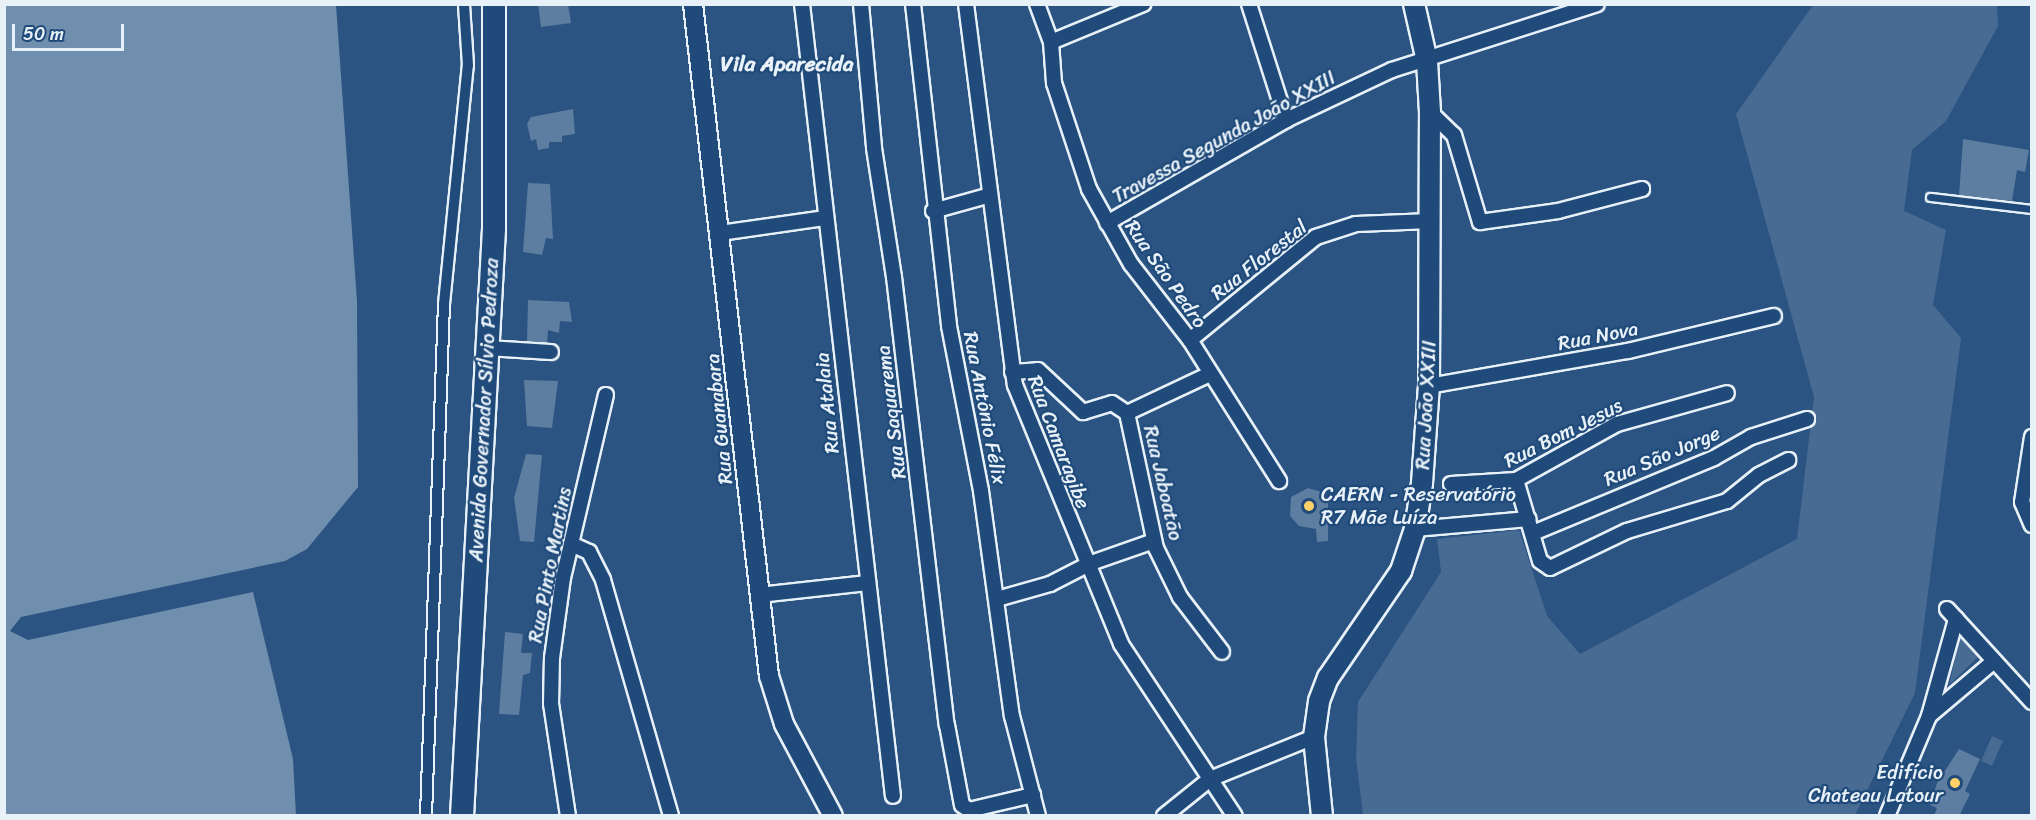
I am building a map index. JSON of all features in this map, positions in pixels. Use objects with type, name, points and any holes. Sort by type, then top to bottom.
[{"type":"main road","name":"Avenida Governador Sílvio Pedroza","points":[[462,816],[496,166],[494,4]]},
{"type":"main road","name":"Rua João XXIII","points":[[1322,816],[1314,737],[1315,713],[1328,678],[1395,584],[1415,529],[1429,386],[1431,221],[1427,61],[1414,4]]},
{"type":"street","points":[[426,816],[444,304],[468,65],[464,4]]},
{"type":"street","name":"Rua Guanabara","points":[[693,4],[769,676],[784,724],[833,816]]},
{"type":"street","name":"Rua Atalaia","points":[[802,4],[893,796]]},
{"type":"street","name":"Rua Saquarema","points":[[861,4],[871,124],[894,277],[944,703],[962,805],[969,810],[1033,795]]},
{"type":"street","name":"Rua Antônio Félix","points":[[914,4],[933,211],[997,599],[1012,716],[1038,816]]},
{"type":"street","name":"Rua Camaragibe","points":[[966,4],[987,196],[1002,277],[1012,372],[1086,565],[1133,667],[1234,816]]},
{"type":"street","name":"Rua São Pedro","points":[[1036,4],[1051,42],[1052,72],[1080,168],[1107,223],[1131,264],[1190,340],[1279,481]]},
{"type":"street","points":[[1051,42],[1143,4]]},
{"type":"street","points":[[1249,4],[1286,120]]},
{"type":"street","name":"Travessa Segunda João XXIII","points":[[1107,223],[1286,120],[1392,70],[1427,61],[1598,4]]},
{"type":"street","points":[[1430,112],[1454,135],[1480,222],[1558,211],[1642,189]]},
{"type":"street","points":[[933,211],[987,196]]},
{"type":"street","points":[[720,233],[826,218]]},
{"type":"street","name":"Rua Florestal","points":[[1190,340],[1316,237],[1356,224],[1431,221]]},
{"type":"street","name":"Rua Nova","points":[[1429,386],[1628,351],[1774,316]]},
{"type":"street","points":[[487,348],[551,352]]},
{"type":"street","points":[[1012,372],[1038,370],[1083,412],[1112,403],[1127,413],[1210,374]]},
{"type":"street","name":"Rua Bom Jesus","points":[[1451,484],[1516,480],[1617,424],[1727,393]]},
{"type":"street","name":"Rua Pinto Martins","points":[[568,816],[551,682],[556,616],[606,395]]},
{"type":"street","name":"Rua Jaboatão","points":[[1127,413],[1154,541],[1180,597],[1222,652]]},
{"type":"street","name":"Rua São Jorge","points":[[1415,529],[1531,526],[1714,458],[1751,437],[1807,419]]},
{"type":"street","points":[[2031,437],[2030,474],[2023,508],[2031,525]]},
{"type":"street","points":[[1516,480],[1545,567],[1564,564],[1627,531],[1727,501],[1759,475],[1788,460]]},
{"type":"street","points":[[997,599],[1050,584],[1086,565],[1154,541]]},
{"type":"street","points":[[571,544],[589,552],[603,580],[671,816]]},
{"type":"street","points":[[759,595],[867,583]]},
{"type":"street","points":[[1887,816],[1929,716],[1951,614],[2031,702]]},
{"type":"street","points":[[1929,716],[1994,661]]},
{"type":"street","points":[[1164,816],[1210,779],[1314,737]]},
{"type":"lane","points":[[1930,197],[2031,209]]},
{"type":"shaded area","points":[[5,4],[336,5],[357,301],[358,487],[307,549],[285,561],[21,617],[10,631],[28,640],[253,592],[293,759],[296,815],[5,815]]},
{"type":"shaded area","points":[[1813,5],[1997,5],[1998,26],[1946,121],[1912,150],[1904,211],[1946,230],[1933,305],[1961,338],[1915,693],[1855,815],[1363,815],[1356,758],[1358,702],[1441,572],[1437,539],[1519,530],[1547,616],[1580,654],[1797,539],[1814,397],[1736,114]]},
{"type":"shaded area","points":[[1960,638],[1978,657],[1949,685]]},
{"type":"shaded area","points":[[1992,736],[2003,741],[1992,766],[1981,761]]},
{"type":"building","points":[[538,4],[568,4],[571,23],[541,27]]},
{"type":"building","points":[[573,109],[575,134],[562,136],[562,142],[549,142],[549,148],[538,150],[536,139],[531,141],[527,124],[531,117]]},
{"type":"building","points":[[1963,139],[2029,150],[2025,172],[2017,170],[2012,201],[1959,195]]},
{"type":"building","points":[[528,183],[550,184],[553,239],[546,238],[542,255],[523,252]]},
{"type":"building","points":[[528,300],[569,302],[572,322],[560,321],[559,333],[548,330],[547,343],[527,341]]},
{"type":"building","points":[[524,380],[558,381],[552,428],[527,426]]},
{"type":"building","points":[[526,454],[542,455],[534,542],[520,541],[514,498]]},
{"type":"building","name":"CAERN - Reservatório R7 Mãe Luíza","points":[[1308,488],[1321,492],[1328,503],[1328,541],[1317,542],[1316,529],[1299,526],[1290,516],[1291,497]]},
{"type":"building","points":[[505,632],[523,634],[521,653],[532,653],[530,673],[523,675],[519,715],[499,714]]},
{"type":"building","name":"Edifício Chateau Latour","points":[[1959,749],[1980,759],[1965,791],[1970,794],[1959,816],[1934,816],[1937,808],[1930,805],[1937,783]]},
{"type":"place","name":"CAERN - Reservatório R7 Mãe Luíza","points":[[1309,506]]},
{"type":"place","name":"Edifício Chateau Latour","points":[[1955,783]]},
{"type":"district","name":"Vila Aparecida","points":[[787,64]]}]
